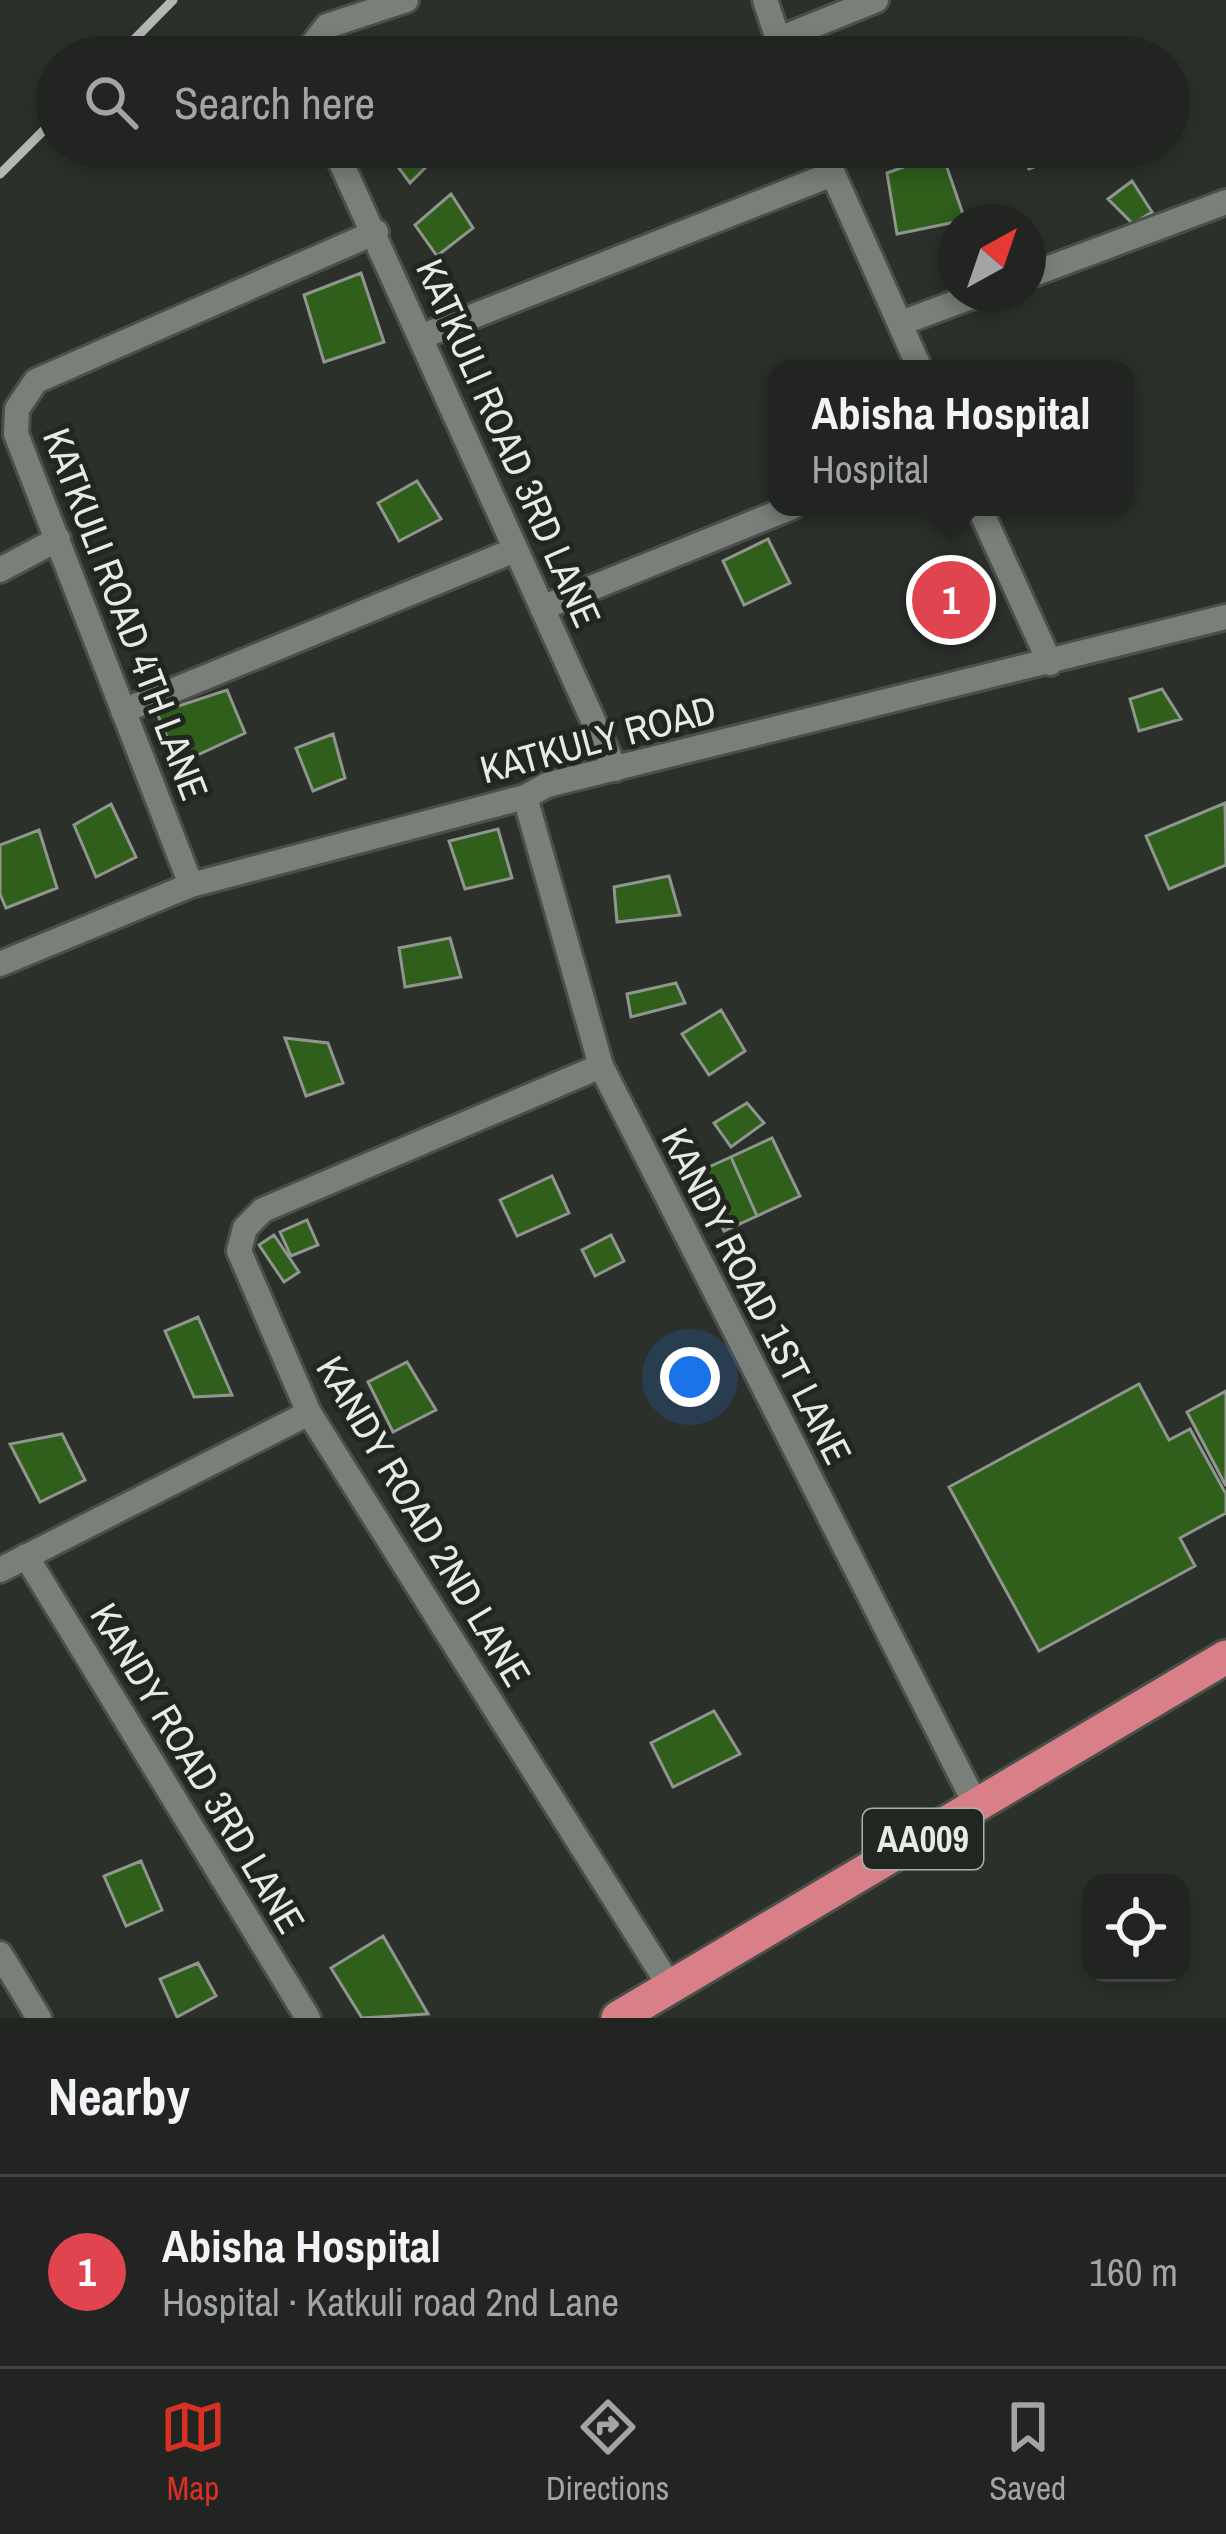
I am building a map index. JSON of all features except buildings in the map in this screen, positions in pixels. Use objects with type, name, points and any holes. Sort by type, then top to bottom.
[{"type":"highway","name":"AA009","points":[[618,2018],[1226,1657]]},
{"type":"street","points":[[319,36],[327,26],[406,0]]},
{"type":"street","points":[[765,0],[776,36]]},
{"type":"street","points":[[804,36],[876,0]]},
{"type":"street","name":"KATKULI ROAD 3RD LANE","points":[[344,168],[615,769]]},
{"type":"street","points":[[830,168],[916,360]]},
{"type":"street","points":[[423,335],[832,174]]},
{"type":"street","points":[[1046,269],[1226,202]]},
{"type":"street","name":"KATKULI ROAD 4TH LANE","points":[[191,885],[16,434],[17,409],[36,381],[376,232]]},
{"type":"street","points":[[901,323],[938,309]]},
{"type":"street","points":[[542,608],[770,516]]},
{"type":"street","points":[[983,516],[1050,663]]},
{"type":"street","points":[[0,570],[58,539]]},
{"type":"street","points":[[123,711],[514,550]]},
{"type":"street","name":"KATKULY ROAD","points":[[0,964],[191,885],[525,797],[547,785],[1226,617]]},
{"type":"street","name":"KANDY ROAD 1ST LANE","points":[[525,797],[602,1066],[977,1807]]},
{"type":"street","name":"KANDY ROAD 2ND LANE","points":[[602,1066],[263,1210],[245,1228],[238,1251],[309,1413],[671,1988]]},
{"type":"street","points":[[0,1570],[309,1413]]},
{"type":"street","name":"KANDY ROAD 3RD LANE","points":[[26,1556],[308,2018]]},
{"type":"street","points":[[0,1954],[39,2018]]},
{"type":"railway","points":[[138,36],[173,0]]},
{"type":"railway","points":[[0,174],[36,138]]},
{"type":"place","name":"Abisha Hospital","points":[[951,600]]}]
